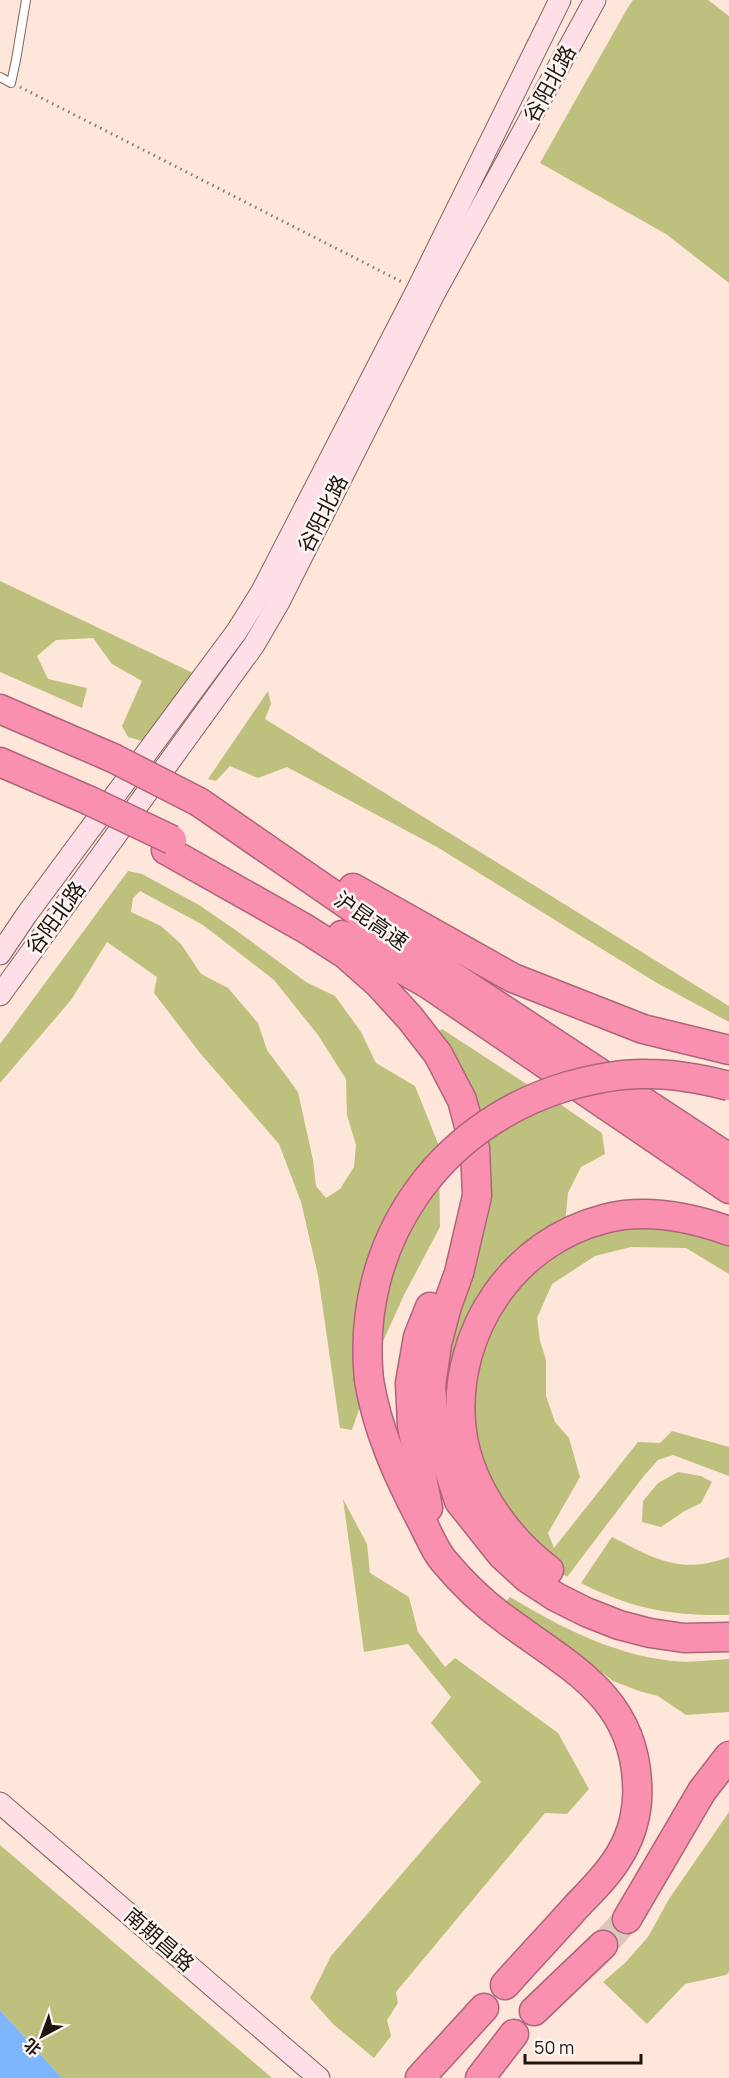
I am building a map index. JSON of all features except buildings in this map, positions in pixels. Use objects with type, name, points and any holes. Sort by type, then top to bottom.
[{"type":"highway","name":"沪昆高速","points":[[0,709],[113,758],[199,802],[425,958],[729,1158]]},
{"type":"highway","name":"沪昆高速","points":[[0,762],[169,845],[428,984],[729,1189]]},
{"type":"highway","points":[[0,768],[86,804]]},
{"type":"highway","points":[[199,802],[513,978],[643,1029],[729,1050]]},
{"type":"highway","points":[[169,845],[345,954],[379,984],[410,1018],[438,1054],[462,1100],[475,1148],[477,1196],[459,1273],[437,1344],[431,1386],[434,1425],[459,1501],[502,1555],[527,1578],[556,1597],[619,1625],[650,1633],[684,1638],[729,1637]]},
{"type":"highway","points":[[505,1985],[603,1878],[620,1855],[632,1828],[638,1796],[636,1762],[626,1728],[608,1701],[584,1677],[485,1603],[442,1558],[399,1476],[378,1419],[369,1380],[367,1337],[374,1284],[393,1234],[418,1190],[451,1152],[470,1136],[512,1108],[536,1096],[589,1080],[646,1074],[676,1075],[729,1086]]},
{"type":"highway","points":[[729,1232],[675,1216],[640,1214],[605,1218],[571,1230],[540,1248],[494,1295],[478,1323],[467,1354],[461,1389],[460,1423],[468,1457],[480,1490],[497,1517],[517,1542],[565,1582],[626,1610],[656,1617],[686,1621],[729,1620]]},
{"type":"highway","points":[[464,1582],[436,1530],[425,1502],[412,1426],[410,1383],[418,1337],[448,1266],[467,1238]]},
{"type":"highway","points":[[729,1756],[702,1791],[627,1919],[711,1800],[729,1780]]},
{"type":"highway","points":[[534,2011],[603,1945]]},
{"type":"highway","points":[[420,2078],[484,2008]]},
{"type":"highway","points":[[480,2078],[514,2034]]},
{"type":"main road","name":"谷阳北路","points":[[0,954],[27,914],[237,631],[262,591],[417,290],[560,0]]},
{"type":"main road","name":"谷阳北路","points":[[0,995],[254,645],[433,296],[595,0]]},
{"type":"main road","name":"南期昌路","points":[[0,1803],[319,2078]]},
{"type":"lane","points":[[0,77],[10,82],[26,0]]},
{"type":"path","points":[[10,82],[417,290]]},
{"type":"green space","points":[[633,0],[708,0],[729,16],[729,283],[666,234],[540,163]]},
{"type":"green space","points":[[0,581],[191,672],[196,680],[153,744],[128,737],[122,726],[142,681],[112,664],[93,638],[56,640],[37,656],[48,679],[87,688],[82,708],[0,672]]},
{"type":"green space","points":[[268,691],[271,704],[265,719],[729,1006],[729,1022],[657,983],[437,847],[287,767],[258,778],[230,766],[216,781],[208,779]]},
{"type":"green space","points":[[128,871],[142,874],[199,905],[306,982],[335,996],[361,1032],[376,1063],[415,1086],[439,1146],[440,1227],[404,1295],[379,1350],[352,1430],[340,1428],[318,1275],[301,1202],[279,1144],[200,1053],[154,993],[157,977],[107,942],[71,1000],[0,1083],[0,1044]],"holes":[[[140,891],[203,925],[274,980],[318,1035],[346,1079],[347,1115],[356,1145],[354,1167],[340,1189],[326,1198],[316,1186],[313,1160],[298,1092],[267,1050],[258,1023],[228,988],[201,974],[181,944],[161,926],[131,912],[133,898]]]},
{"type":"green space","points":[[442,1029],[531,1087],[477,1117],[435,1035]]},
{"type":"green space","points":[[560,1104],[602,1133],[605,1154],[581,1167],[568,1193],[565,1224],[517,1254],[444,1440],[437,1382],[488,1215],[488,1138],[516,1121]]},
{"type":"green space","points":[[653,1225],[729,1244],[729,1274],[686,1248],[631,1247],[595,1256],[552,1284],[537,1318],[540,1341],[546,1360],[546,1396],[555,1422],[569,1438],[580,1477],[548,1533],[554,1548],[638,1442],[660,1443],[672,1431],[729,1447],[729,1476],[673,1455],[658,1460],[567,1577],[545,1560],[503,1518],[472,1438],[475,1364],[506,1297],[564,1246],[627,1228]]},
{"type":"green space","points":[[678,1472],[701,1476],[712,1482],[701,1503],[661,1527],[642,1522],[643,1501],[658,1483]]},
{"type":"green space","points":[[343,1499],[367,1544],[370,1573],[409,1597],[418,1632],[445,1667],[455,1658],[558,1733],[589,1789],[567,1814],[545,1813],[396,1992],[398,2003],[387,2020],[391,2036],[374,2058],[333,2024],[310,1998],[331,1956],[481,1782],[431,1723],[451,1697],[408,1644],[364,1652]]},
{"type":"green space","points":[[612,1537],[655,1558],[669,1562],[697,1565],[729,1557],[729,1615],[689,1614],[653,1609],[618,1599],[581,1583]]},
{"type":"green space","points":[[510,1597],[568,1629],[630,1653],[680,1662],[729,1659],[729,1712],[686,1715],[658,1696],[613,1681],[568,1646],[502,1607]]},
{"type":"green space","points":[[729,1812],[729,1972],[726,1975],[685,1984],[647,2024],[603,1982],[625,1963],[648,1937],[669,1899]]},
{"type":"green space","points":[[0,1845],[272,2078],[62,2078],[0,2010]]},
{"type":"water","points":[[0,2010],[62,2078],[0,2078]]},
{"type":"tunnel","points":[[603,1945],[627,1919]]}]
